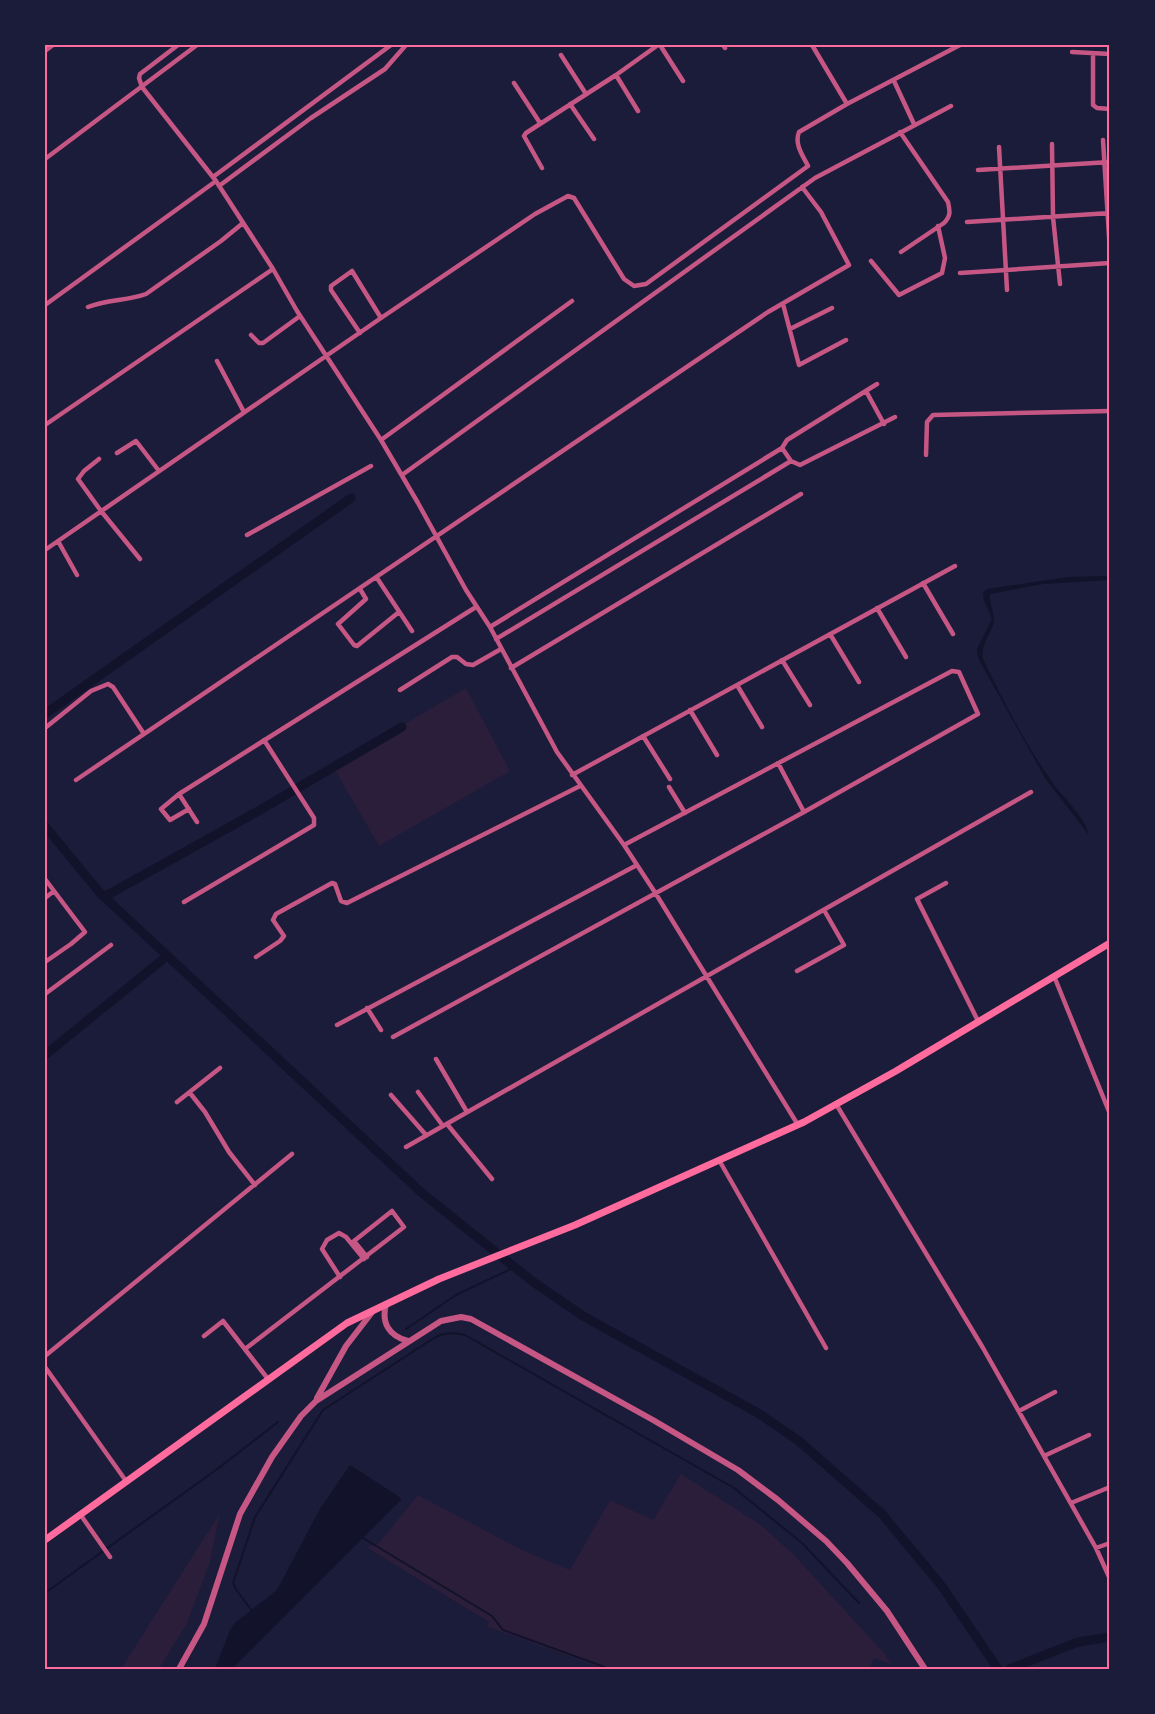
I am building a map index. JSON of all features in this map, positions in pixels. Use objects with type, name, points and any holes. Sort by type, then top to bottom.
[{"type":"main road","points":[[45,1540],[346,1323],[439,1279],[561,1231],[798,1125],[1110,943]]},
{"type":"street","points":[[45,51],[53,45]]},
{"type":"street","points":[[178,45],[141,74],[139,78],[142,87],[216,181],[273,269],[300,316],[381,440],[476,608],[490,627],[557,752],[656,894],[798,1125]]},
{"type":"street","points":[[45,159],[197,45]]},
{"type":"street","points":[[45,305],[216,181],[391,45]]},
{"type":"street","points":[[216,181],[385,69],[406,45]]},
{"type":"street","points":[[542,168],[524,136],[540,123],[659,45],[683,81]]},
{"type":"street","points":[[812,45],[847,104]]},
{"type":"street","points":[[815,178],[798,144],[796,138],[799,132],[847,104],[960,45]]},
{"type":"street","points":[[1072,52],[1110,54]]},
{"type":"street","points":[[1093,54],[1093,105],[1097,108],[1110,109]]},
{"type":"street","points":[[561,55],[586,94]]},
{"type":"street","points":[[616,75],[638,111]]},
{"type":"street","points":[[894,81],[914,124]]},
{"type":"street","points":[[514,83],[540,123]]},
{"type":"street","points":[[570,104],[594,139]]},
{"type":"street","points":[[402,476],[815,178],[951,106]]},
{"type":"street","points":[[900,132],[948,202],[949,217],[901,252]]},
{"type":"street","points":[[1103,140],[1110,252]]},
{"type":"street","points":[[1052,144],[1053,217],[1060,284]]},
{"type":"street","points":[[999,147],[1007,290]]},
{"type":"street","points":[[978,170],[1110,162]]},
{"type":"street","points":[[46,547],[535,214],[568,196],[574,198],[624,279],[634,286],[646,284],[808,166]]},
{"type":"street","points":[[76,780],[783,304],[849,266],[821,212],[802,187]]},
{"type":"street","points":[[967,222],[1109,213]]},
{"type":"street","points":[[88,307],[104,300],[146,294],[243,223]]},
{"type":"street","points":[[871,261],[899,295],[942,273],[945,258],[938,226]]},
{"type":"street","points":[[960,273],[1110,263]]},
{"type":"street","points":[[45,425],[273,269]]},
{"type":"street","points":[[360,333],[331,290],[333,283],[352,271],[381,318]]},
{"type":"street","points":[[381,440],[572,301]]},
{"type":"street","points":[[783,304],[799,365],[846,340]]},
{"type":"street","points":[[790,329],[832,308]]},
{"type":"street","points":[[251,335],[261,344],[300,316]]},
{"type":"street","points":[[217,361],[244,412]]},
{"type":"street","points":[[490,627],[783,448],[787,441],[877,384]]},
{"type":"street","points":[[866,391],[884,424]]},
{"type":"street","points":[[926,455],[927,422],[933,415],[1110,411]]},
{"type":"street","points":[[783,448],[791,461],[800,465],[895,417]]},
{"type":"street","points":[[117,453],[136,441],[159,471]]},
{"type":"street","points":[[99,459],[78,479],[140,559]]},
{"type":"street","points":[[496,639],[791,461]]},
{"type":"street","points":[[247,535],[371,466]]},
{"type":"street","points":[[511,668],[801,494]]},
{"type":"street","points":[[691,505],[700,516]]},
{"type":"street","points":[[58,541],[77,575]]},
{"type":"street","points":[[572,775],[955,566]]},
{"type":"street","points":[[590,567],[597,578]]},
{"type":"street","points":[[377,578],[412,631]]},
{"type":"street","points":[[923,583],[953,634]]},
{"type":"street","points":[[360,589],[366,599],[338,624],[354,645],[357,646],[399,612]]},
{"type":"street","points":[[531,602],[538,614]]},
{"type":"street","points":[[189,809],[171,820],[162,807],[178,794],[476,608]]},
{"type":"street","points":[[876,608],[906,657]]},
{"type":"street","points":[[830,634],[859,682]]},
{"type":"street","points":[[400,690],[452,657],[473,665],[501,650]]},
{"type":"street","points":[[782,660],[810,705]]},
{"type":"street","points":[[393,1037],[978,716],[959,672],[952,671],[624,845]]},
{"type":"street","points":[[45,728],[91,691],[108,684],[113,687],[144,734]]},
{"type":"street","points":[[737,685],[762,727]]},
{"type":"street","points":[[690,710],[717,755]]},
{"type":"street","points":[[643,736],[670,779]]},
{"type":"street","points":[[184,902],[313,827],[314,818],[264,740]]},
{"type":"street","points":[[778,763],[804,812]]},
{"type":"street","points":[[256,957],[269,950],[284,936],[273,920],[276,914],[332,884],[335,884],[341,901],[347,903],[580,786]]},
{"type":"street","points":[[669,787],[685,813]]},
{"type":"street","points":[[406,1147],[1031,792]]},
{"type":"street","points":[[178,794],[197,822]]},
{"type":"street","points":[[337,1025],[637,865]]},
{"type":"street","points":[[45,879],[84,932],[45,962]]},
{"type":"street","points":[[946,883],[917,900],[978,1022]]},
{"type":"street","points":[[45,898],[54,891]]},
{"type":"street","points":[[797,971],[844,945],[824,910]]},
{"type":"street","points":[[45,994],[111,945]]},
{"type":"street","points":[[1054,976],[1110,1114]]},
{"type":"street","points":[[368,1008],[381,1030]]},
{"type":"street","points":[[436,1059],[467,1112]]},
{"type":"street","points":[[177,1102],[220,1068]]},
{"type":"street","points":[[190,1092],[229,1152],[255,1185]]},
{"type":"street","points":[[418,1092],[492,1179]]},
{"type":"street","points":[[391,1095],[426,1136]]},
{"type":"street","points":[[836,1104],[920,1240],[1019,1411],[1096,1548],[1110,1579]]},
{"type":"street","points":[[45,1356],[292,1154]]},
{"type":"street","points":[[719,1160],[826,1348]]},
{"type":"street","points":[[245,1349],[365,1258],[404,1227],[392,1211],[354,1241],[365,1258]]},
{"type":"street","points":[[340,1276],[322,1249],[327,1240],[339,1233],[346,1237],[365,1258]]},
{"type":"street","points":[[386,1304],[384,1314],[387,1328],[395,1337],[408,1341]]},
{"type":"street","points":[[316,1401],[346,1346],[373,1310]]},
{"type":"street","points":[[179,1669],[204,1624],[240,1514],[272,1457],[301,1416],[316,1401],[408,1341],[441,1322],[462,1317],[471,1319],[566,1374],[653,1420],[738,1470],[778,1500],[826,1541],[847,1563],[886,1611],[925,1669]]},
{"type":"street","points":[[204,1336],[223,1321],[268,1379]]},
{"type":"street","points":[[45,1367],[126,1481]]},
{"type":"street","points":[[1019,1411],[1055,1392]]},
{"type":"street","points":[[1044,1456],[1089,1435]]},
{"type":"street","points":[[1071,1503],[1110,1487]]},
{"type":"street","points":[[80,1514],[107,1552]]},
{"type":"street","points":[[1096,1548],[1110,1543]]},
{"type":"shaded area","points":[[1110,576],[1110,580],[1043,584],[990,594],[994,618],[983,647],[983,659],[1024,737],[1052,782],[1082,820],[1089,835],[1045,778],[978,658],[977,649],[992,619],[984,600],[983,593],[987,589],[1068,577]]},
{"type":"shaded area","points":[[466,688],[510,771],[379,846],[335,770],[403,729],[406,723]]},
{"type":"shaded area","points":[[350,1465],[401,1500],[232,1669],[215,1669],[230,1630],[236,1622],[277,1590],[320,1509]]},
{"type":"shaded area","points":[[681,1474],[761,1525],[794,1555],[884,1653],[891,1664],[874,1658],[870,1669],[604,1669],[488,1627],[489,1622],[366,1547],[378,1544],[418,1495],[524,1551],[570,1570],[610,1500],[653,1520]]},
{"type":"shaded area","points":[[220,1513],[210,1562],[187,1623],[159,1669],[121,1669]]},
{"type":"waterway","points":[[45,714],[351,498]]},
{"type":"waterway","points":[[104,897],[402,727]]},
{"type":"waterway","points":[[45,826],[100,893],[422,1193],[532,1281],[583,1316],[758,1413],[799,1441],[882,1514],[941,1585],[998,1669]]},
{"type":"waterway","points":[[45,1055],[167,956]]},
{"type":"waterway","points":[[406,1329],[456,1295],[515,1267]]},
{"type":"waterway","points":[[253,1612],[233,1583],[255,1517],[323,1410],[434,1338],[453,1333],[465,1335],[734,1488],[802,1543],[859,1603]]},
{"type":"waterway","points":[[45,1593],[220,1467],[278,1422]]},
{"type":"waterway","points":[[363,1538],[492,1616],[503,1630],[610,1669]]},
{"type":"waterway","points":[[1009,1669],[1078,1642],[1110,1637]]}]
